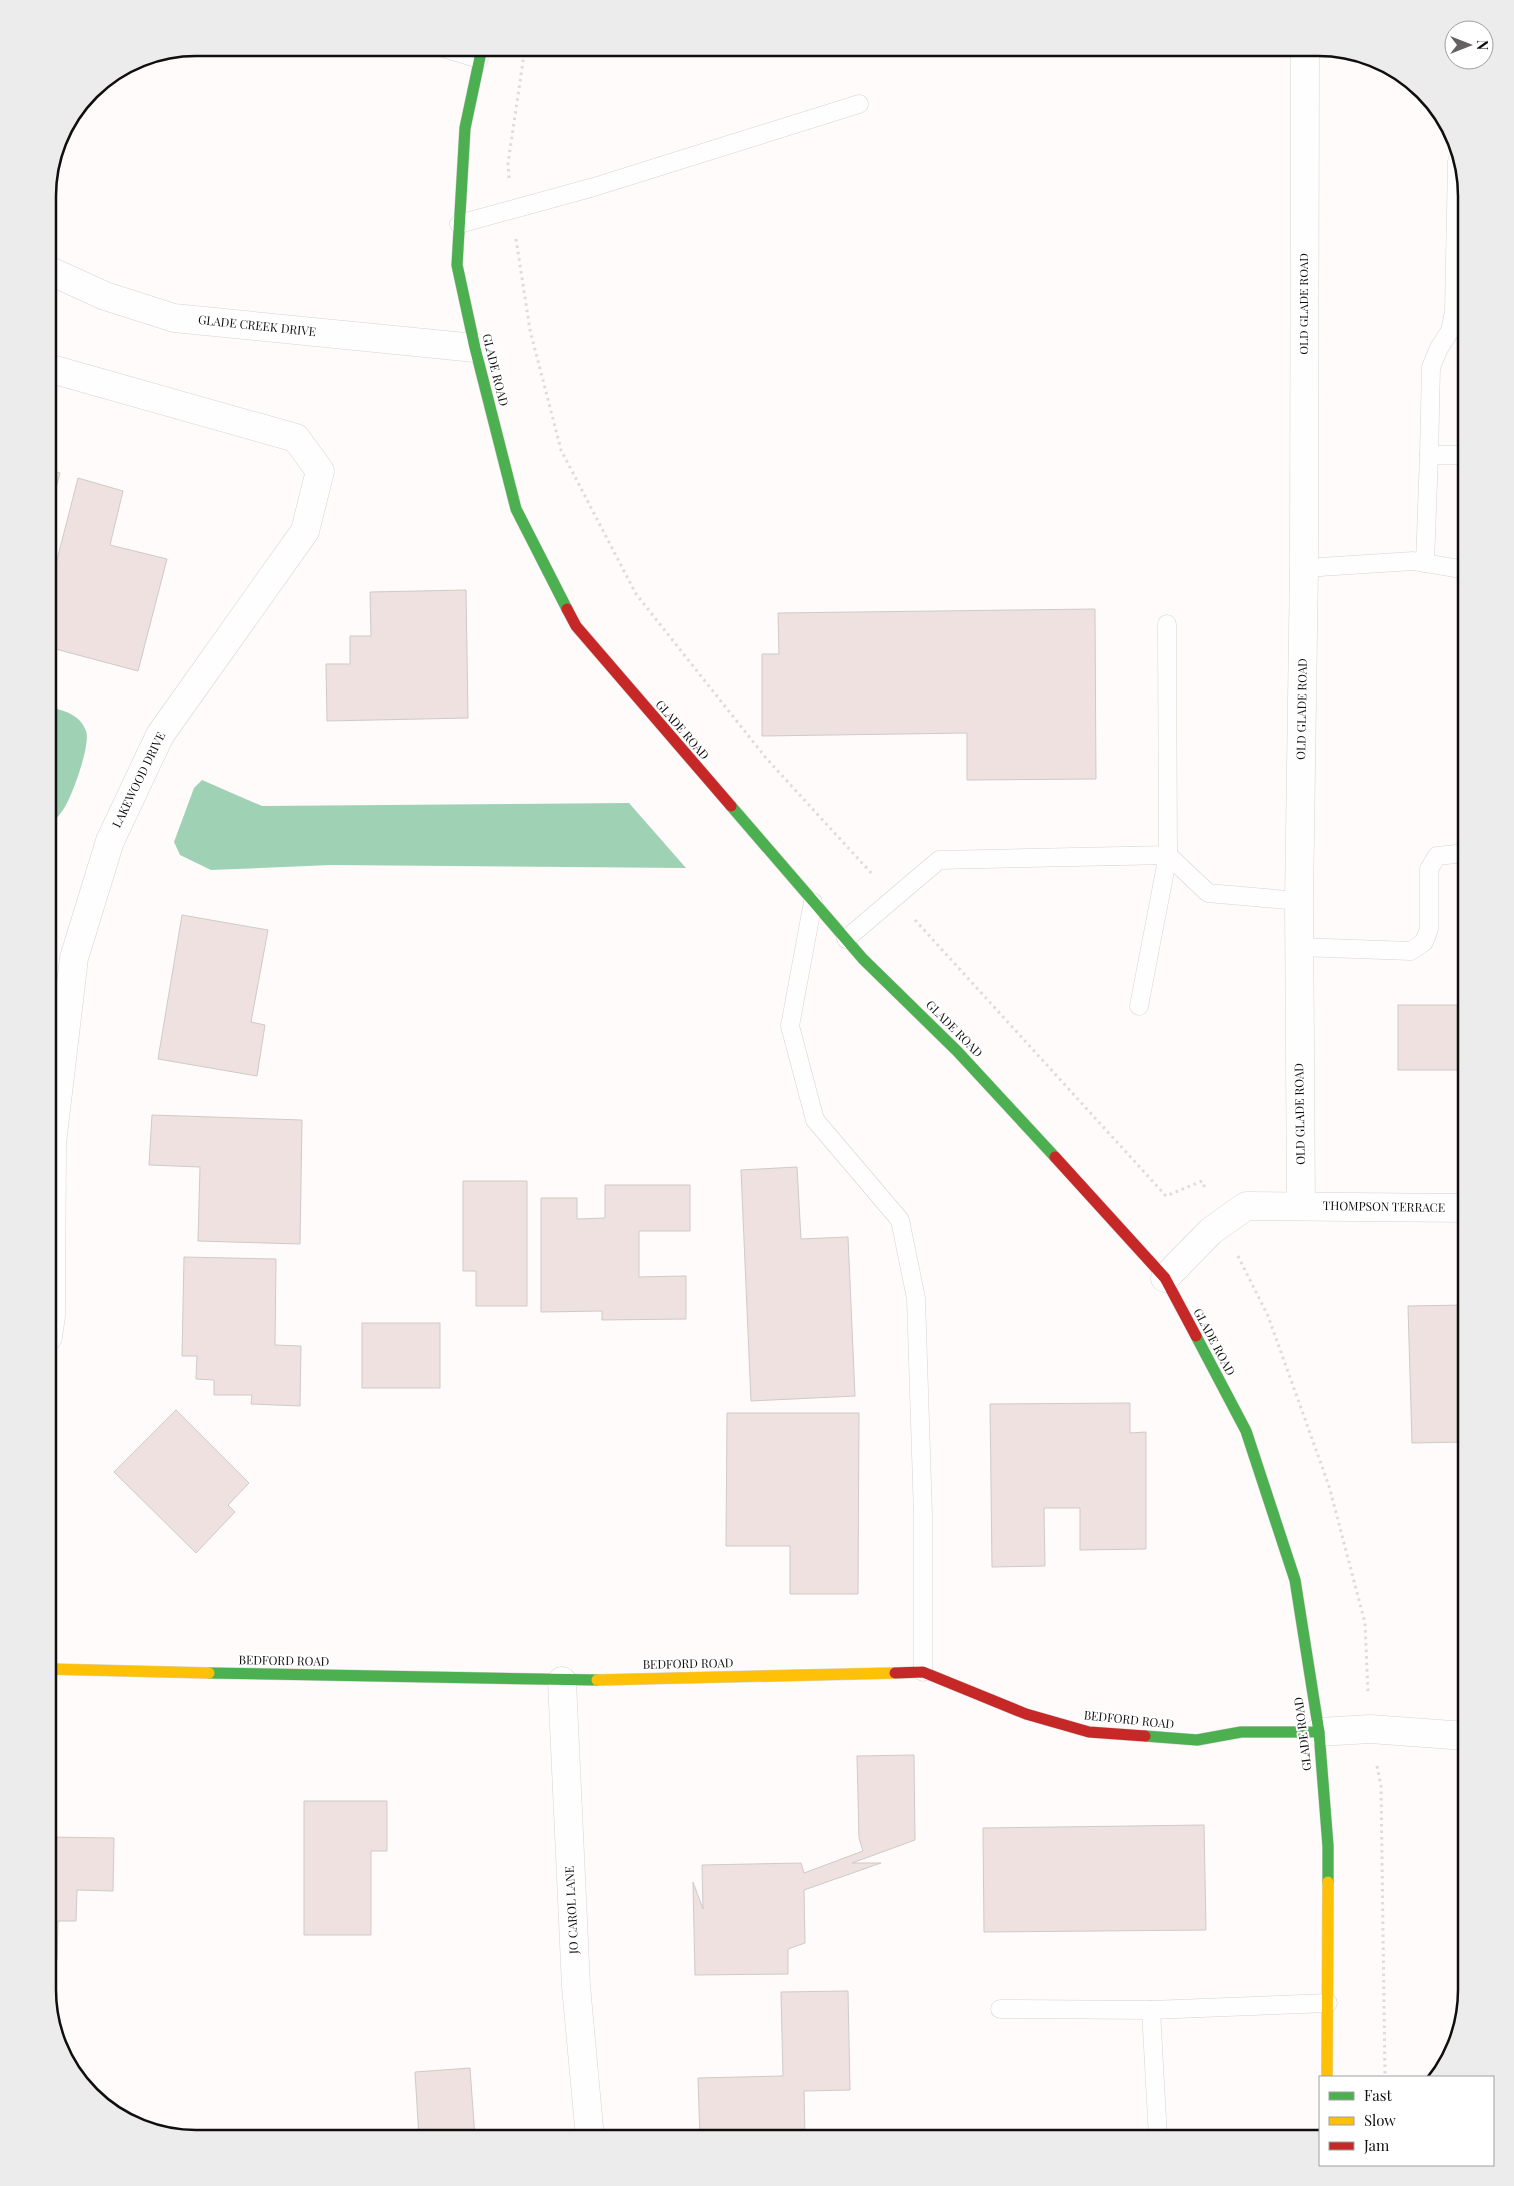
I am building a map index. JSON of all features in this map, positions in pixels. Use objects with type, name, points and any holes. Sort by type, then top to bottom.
[{"type":"main road","name":"GLADE ROAD","points":[[479,57],[465,128],[457,264],[475,348],[516,508],[576,626],[863,959],[957,1051],[1165,1278],[1246,1430],[1295,1580],[1318,1732],[1328,1846],[1327,2076]]},
{"type":"main road","name":"BEDFORD ROAD","points":[[56,1669],[562,1681],[923,1672],[1026,1714],[1089,1732],[1197,1740],[1241,1732],[1318,1732]]},
{"type":"street","name":"OLD GLADE ROAD","points":[[1301,1206],[1299,901],[1304,568],[1304,57]]},
{"type":"street","name":"GLADE CREEK DRIVE","points":[[57,274],[105,296],[174,318],[475,348]]},
{"type":"street","name":"LAKEWOOD DRIVE","points":[[56,1105],[74,958],[110,841],[160,734],[305,531],[320,471],[296,438],[57,371]]},
{"type":"street","points":[[1165,1278],[1211,1231],[1246,1206],[1301,1206]]},
{"type":"street","name":"THOMPSON TERRACE","points":[[1301,1206],[1458,1208]]},
{"type":"street","name":"JO CAROL LANE","points":[[562,1681],[576,1986],[589,2129]]},
{"type":"street","points":[[1318,1732],[1370,1729],[1458,1735]]},
{"type":"lane","points":[[459,224],[594,187],[859,104]]},
{"type":"lane","points":[[1425,563],[1432,367],[1439,348],[1450,331],[1454,312],[1457,177]]},
{"type":"lane","points":[[1429,454],[1458,455]]},
{"type":"lane","points":[[1304,568],[1413,561],[1458,569]]},
{"type":"lane","points":[[1139,1006],[1168,855],[1167,624]]},
{"type":"lane","points":[[1299,947],[1411,951],[1424,942],[1429,929],[1429,869],[1437,856],[1458,854]]},
{"type":"lane","points":[[846,939],[939,860],[1168,855],[1208,893],[1299,901]]},
{"type":"lane","points":[[813,902],[790,1026],[814,1120],[900,1220],[916,1298],[923,1515],[923,1672]]},
{"type":"lane","points":[[1000,2009],[1150,2010],[1328,2003]]},
{"type":"lane","points":[[1150,2010],[1157,2130]]},
{"type":"shaded area","points":[[57,709],[65,711],[80,720],[87,737],[77,780],[57,817]]},
{"type":"shaded area","points":[[202,780],[262,806],[629,803],[686,868],[331,865],[211,870],[180,855],[174,842],[194,788]]},
{"type":"building","points":[[57,472],[60,473],[57,485]]},
{"type":"building","points":[[78,478],[123,491],[110,545],[167,559],[138,671],[57,649],[57,561]]},
{"type":"building","points":[[466,590],[468,718],[327,721],[326,664],[350,664],[350,636],[371,636],[370,592]]},
{"type":"building","points":[[1095,609],[1096,779],[967,780],[967,733],[762,736],[762,654],[779,654],[778,613]]},
{"type":"building","points":[[182,915],[268,930],[251,1022],[265,1025],[257,1076],[158,1059]]},
{"type":"building","points":[[1398,1005],[1458,1005],[1458,1070],[1398,1070]]},
{"type":"building","points":[[152,1115],[302,1120],[300,1244],[198,1241],[200,1167],[149,1165]]},
{"type":"building","points":[[797,1167],[801,1239],[848,1237],[855,1396],[751,1401],[741,1170]]},
{"type":"building","points":[[463,1181],[527,1181],[527,1306],[476,1306],[476,1271],[463,1271]]},
{"type":"building","points":[[605,1185],[690,1185],[690,1231],[639,1231],[639,1277],[686,1276],[686,1319],[602,1320],[602,1311],[541,1312],[541,1198],[577,1198],[577,1219],[605,1218]]},
{"type":"building","points":[[184,1257],[276,1259],[275,1345],[301,1346],[300,1406],[251,1404],[252,1395],[214,1395],[214,1380],[196,1379],[197,1356],[182,1356]]},
{"type":"building","points":[[1458,1305],[1458,1442],[1412,1443],[1408,1306]]},
{"type":"building","points":[[362,1323],[440,1323],[440,1388],[362,1388]]},
{"type":"building","points":[[1130,1403],[1130,1433],[1146,1432],[1146,1549],[1080,1550],[1080,1508],[1044,1508],[1045,1566],[992,1567],[990,1404]]},
{"type":"building","points":[[176,1410],[249,1483],[228,1505],[235,1512],[196,1553],[114,1472]]},
{"type":"building","points":[[727,1413],[859,1413],[858,1594],[790,1594],[790,1546],[726,1546]]},
{"type":"building","points":[[914,1755],[915,1840],[852,1863],[881,1863],[804,1890],[805,1943],[788,1949],[788,1974],[695,1975],[693,1882],[703,1909],[702,1865],[801,1863],[804,1873],[863,1851],[859,1838],[857,1756]]},
{"type":"building","points":[[304,1801],[387,1801],[387,1851],[371,1851],[371,1935],[304,1935]]},
{"type":"building","points":[[1204,1825],[1206,1930],[984,1932],[983,1828]]},
{"type":"building","points":[[56,1837],[114,1838],[113,1891],[77,1890],[76,1921],[58,1921],[57,1960]]},
{"type":"building","points":[[848,1991],[850,2090],[804,2091],[805,2130],[700,2129],[698,2078],[783,2076],[781,1992]]},
{"type":"building","points":[[470,2068],[474,2129],[418,2129],[415,2072]]},
{"type":"traffic: fast","points":[[480,57],[465,128],[457,265],[475,348],[516,509],[567,609]]},
{"type":"traffic: fast","points":[[731,806],[863,959],[957,1051],[1055,1157]]},
{"type":"traffic: fast","points":[[1196,1336],[1246,1431],[1295,1580],[1319,1732],[1328,1846],[1328,1882]]},
{"type":"traffic: fast","points":[[209,1673],[597,1680]]},
{"type":"traffic: fast","points":[[1145,1736],[1197,1740],[1241,1732],[1319,1732]]},
{"type":"traffic: slow","points":[[56,1669],[209,1673]]},
{"type":"traffic: slow","points":[[597,1680],[895,1673]]},
{"type":"traffic: slow","points":[[1327,2076],[1328,1882]]},
{"type":"traffic: jam","points":[[567,609],[576,626],[731,806]]},
{"type":"traffic: jam","points":[[1055,1157],[1165,1278],[1196,1336]]},
{"type":"traffic: jam","points":[[895,1673],[923,1672],[1026,1714],[1089,1732],[1145,1736]]}]
